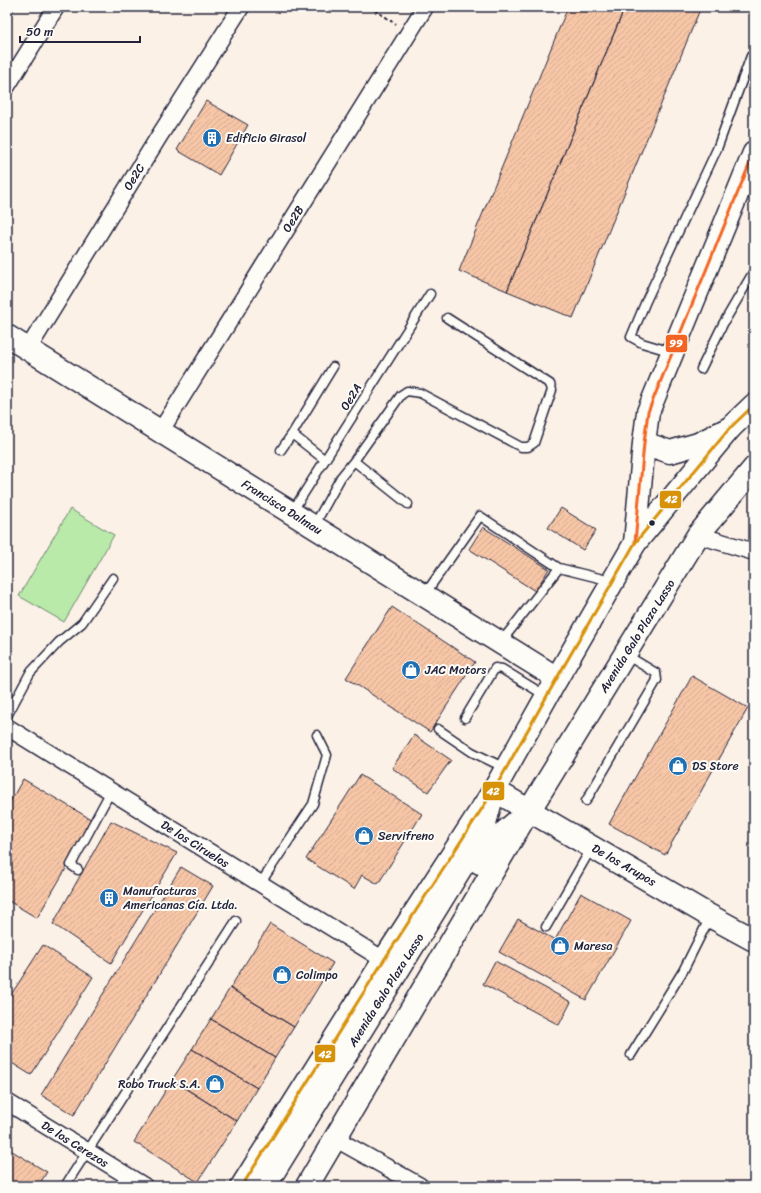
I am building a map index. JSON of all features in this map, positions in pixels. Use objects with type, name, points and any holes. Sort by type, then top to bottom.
[{"type":"main road","points":[[635,543],[648,412],[754,153]]},
{"type":"main road","name":"Francisco Dalmau","points":[[7,336],[557,678]]},
{"type":"main road","name":"Avenida Galo Plaza Lasso","points":[[242,1186],[384,960],[494,790],[546,696],[635,543],[730,428],[754,405]]},
{"type":"main road","points":[[644,443],[670,452],[698,444],[730,428]]},
{"type":"main road","name":"Avenida Galo Plaza Lasso","points":[[307,1186],[529,811],[698,535],[751,477]]},
{"type":"main road","name":"Avenida Galo Plaza Lasso","points":[[265,1186],[482,834],[494,790]]},
{"type":"main road","name":"De los Arupos","points":[[494,790],[754,940]]},
{"type":"main road","name":"Avenida Galo Plaza Lasso","points":[[280,1186],[363,1049],[494,841],[529,811]]},
{"type":"street","points":[[7,86],[56,7]]},
{"type":"street","name":"Oe2C","points":[[28,349],[241,7]]},
{"type":"street","name":"Oe2B","points":[[160,432],[425,7]]},
{"type":"street","points":[[698,535],[754,552]]},
{"type":"street","name":"De los Ciruelos","points":[[7,727],[384,960]]},
{"type":"street","name":"De los Cerezos","points":[[7,1102],[144,1186]]},
{"type":"street","points":[[336,1139],[420,1186]]},
{"type":"lane","points":[[673,352],[642,343],[631,337],[646,301],[717,149],[752,56]]},
{"type":"lane","points":[[701,369],[723,324],[754,271]]},
{"type":"lane","name":"Oe2A","points":[[291,512],[430,294]]},
{"type":"lane","points":[[314,526],[342,477],[401,395],[408,391],[420,393],[521,447],[528,447],[534,443],[552,390],[550,384],[447,318]]},
{"type":"lane","points":[[281,450],[333,367]]},
{"type":"lane","points":[[292,434],[325,460]]},
{"type":"lane","points":[[354,461],[408,504]]},
{"type":"lane","points":[[424,595],[480,516],[559,568],[613,582]]},
{"type":"lane","points":[[500,642],[559,568]]},
{"type":"lane","points":[[7,716],[30,673],[59,642],[82,622],[113,578]]},
{"type":"lane","points":[[586,801],[657,680],[656,673],[642,666],[625,654]]},
{"type":"lane","points":[[465,718],[495,668],[502,669],[546,696]]},
{"type":"lane","points":[[438,729],[472,752],[506,768]]},
{"type":"lane","points":[[260,884],[313,804],[327,755],[318,735]]},
{"type":"lane","points":[[78,870],[71,865],[111,792]]},
{"type":"lane","points":[[546,927],[592,847]]},
{"type":"lane","points":[[630,1055],[683,971],[710,916]]},
{"type":"lane","points":[[65,1186],[236,921]]},
{"type":"path","points":[[370,7],[410,32]]},
{"type":"green space","points":[[70,509],[114,535],[64,622],[19,596]]},
{"type":"building","points":[[7,7],[15,7],[7,20]]},
{"type":"building","points":[[568,7],[625,7],[507,291],[459,271]]},
{"type":"building","points":[[625,7],[701,7],[573,318],[507,291]]},
{"type":"building","name":"Edificio Girasol","points":[[206,101],[248,125],[219,175],[177,150]]},
{"type":"building","points":[[561,508],[596,530],[583,550],[548,528]]},
{"type":"building","points":[[483,527],[549,569],[535,591],[469,549]]},
{"type":"building","name":"JAC Motors","points":[[392,607],[475,662],[430,732],[346,678]]},
{"type":"building","name":"DS Store","points":[[692,676],[748,708],[665,855],[609,824]]},
{"type":"building","points":[[414,735],[451,760],[428,792],[392,768]]},
{"type":"building","name":"Servifreno","points":[[360,775],[422,814],[378,884],[362,875],[354,889],[306,859]]},
{"type":"building","points":[[23,779],[94,821],[37,918],[7,900],[7,807]]},
{"type":"building","name":"Manufacturas Americanas Cía. Ltda.","points":[[111,821],[177,853],[111,963],[53,924]]},
{"type":"building","points":[[181,867],[213,886],[74,1115],[41,1095]]},
{"type":"building","name":"Maresa","points":[[581,893],[631,921],[586,1000],[499,952],[518,919],[555,940]]},
{"type":"building","name":"Colimpo","points":[[270,924],[333,963],[294,1027],[230,988]]},
{"type":"building","points":[[43,945],[93,977],[31,1075],[7,1060],[7,1001]]},
{"type":"building","points":[[495,961],[571,1002],[559,1025],[483,984]]},
{"type":"building","points":[[230,988],[294,1027],[275,1058],[211,1019]]},
{"type":"building","points":[[211,1019],[275,1058],[257,1088],[192,1049]]},
{"type":"building","name":"Robo Truck S.A.","points":[[192,1049],[257,1088],[237,1121],[172,1080]]},
{"type":"building","points":[[172,1080],[237,1121],[198,1182],[134,1142]]},
{"type":"building","points":[[7,1148],[47,1172],[38,1186],[7,1186]]},
{"type":"transit line","name":"99","points":[[635,543],[648,412],[754,153]]},
{"type":"transit line","name":"42","points":[[242,1186],[384,960],[494,790],[635,543],[730,428],[754,405]]},
{"type":"place","name":"Edificio Girasol","points":[[212,138]]},
{"type":"place","name":"JAC Motors","points":[[411,670]]},
{"type":"place","name":"DS Store","points":[[678,766]]},
{"type":"place","name":"Servifreno","points":[[364,836]]},
{"type":"place","name":"Manufacturas Americanas Cía. Ltda.","points":[[109,898]]},
{"type":"place","name":"Maresa","points":[[560,946]]},
{"type":"place","name":"Colimpo","points":[[282,975]]},
{"type":"place","name":"Robo Truck S.A.","points":[[215,1084]]}]
